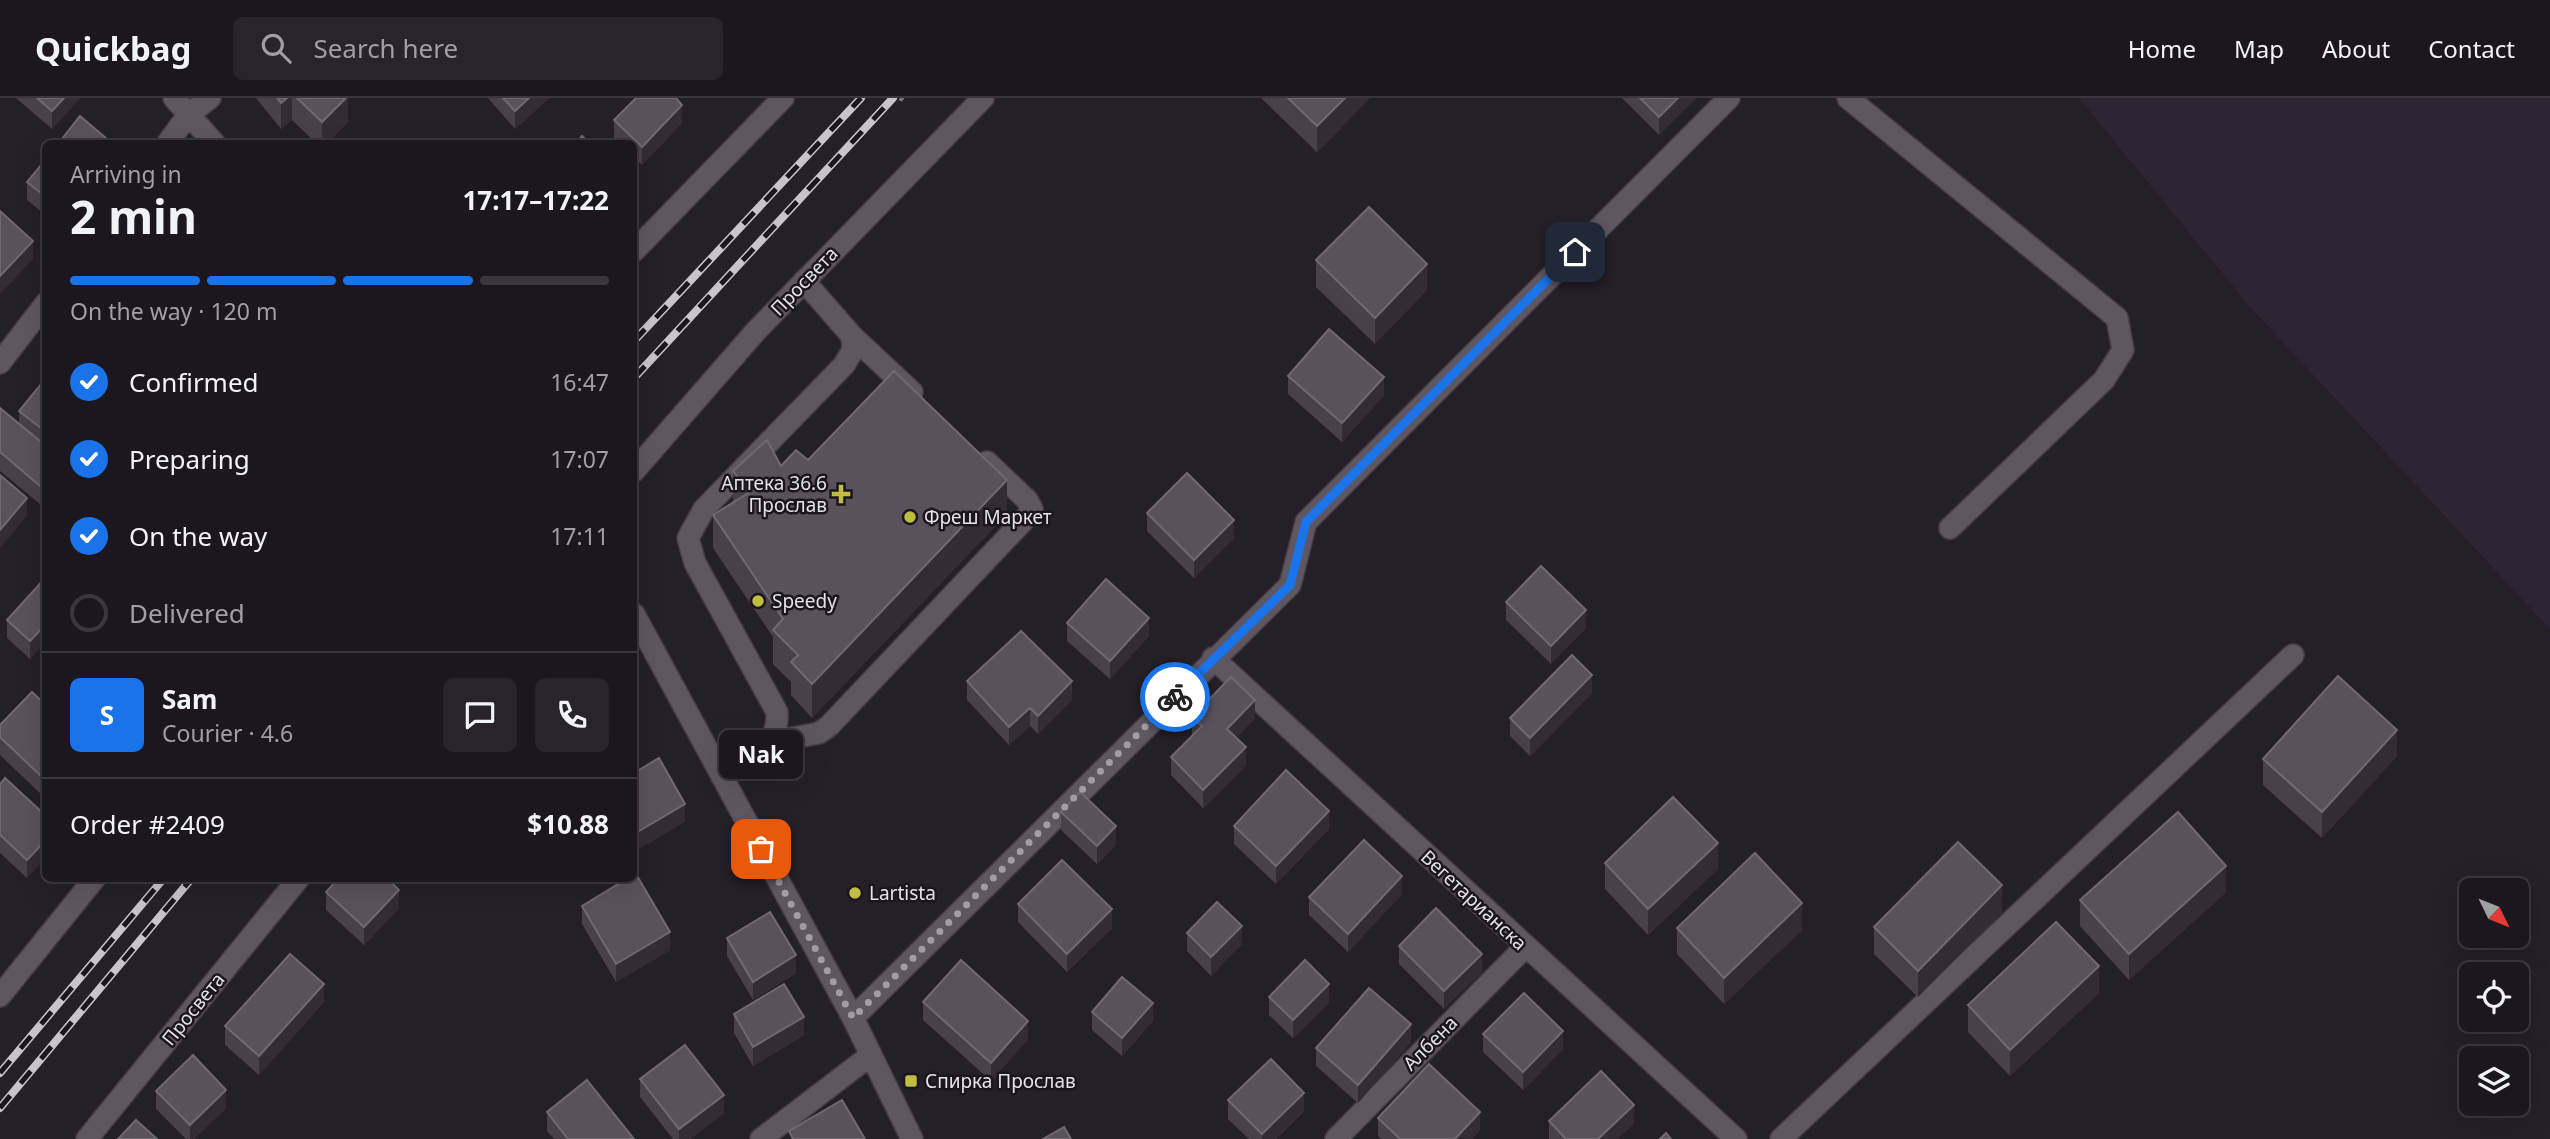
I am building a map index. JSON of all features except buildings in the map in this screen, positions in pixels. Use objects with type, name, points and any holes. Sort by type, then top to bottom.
[{"type":"street","points":[[174,98],[211,140]]},
{"type":"street","points":[[170,140],[188,115],[210,98]]},
{"type":"street","points":[[637,248],[783,98]]},
{"type":"street","name":"Просвета","points":[[637,468],[756,331],[983,98]]},
{"type":"street","points":[[853,1018],[1213,658],[1290,585],[1306,522],[1729,98]]},
{"type":"street","points":[[1848,98],[2117,318],[2123,351],[2104,380],[1951,528]]},
{"type":"street","points":[[804,281],[852,336],[930,409]]},
{"type":"street","points":[[0,363],[42,308]]},
{"type":"street","points":[[772,742],[778,728],[778,712],[695,563],[688,538],[704,509],[844,365],[853,350],[852,336]]},
{"type":"street","points":[[722,777],[772,742],[819,733],[829,726],[1032,509],[1027,500],[969,445]]},
{"type":"street","points":[[637,620],[853,1018],[912,1139]]},
{"type":"street","points":[[1781,1139],[2293,655]]},
{"type":"street","name":"Вегетарианска","points":[[1213,658],[1736,1139]]},
{"type":"street","points":[[0,996],[92,882]]},
{"type":"street","name":"Просвета","points":[[87,1139],[296,882]]},
{"type":"street","name":"Албена","points":[[1336,1139],[1525,947]]},
{"type":"street","points":[[761,1139],[871,1055]]},
{"type":"shaded area","points":[[2079,98],[2550,98],[2550,629],[2250,307]]},
{"type":"railway","points":[[637,338],[861,98]]},
{"type":"railway","points":[[637,375],[893,98]]},
{"type":"railway","points":[[0,1073],[161,882]]},
{"type":"railway","points":[[0,1108],[189,882]]},
{"type":"way so far","points":[[761,849],[853,1018],[1175,697]]},
{"type":"place","name":"Аптека 36.6 Прослав","points":[[841,494]]},
{"type":"place","name":"Фреш Маркет","points":[[910,517]]},
{"type":"place","name":"Speedy","points":[[758,601]]},
{"type":"place","name":"Nak","points":[[761,849]]},
{"type":"place","name":"Lartista","points":[[855,893]]},
{"type":"place","name":"Спирка Прослав","points":[[911,1081]]},
{"type":"route","points":[[1175,697],[1290,585],[1306,522],[1575,252]]}]
